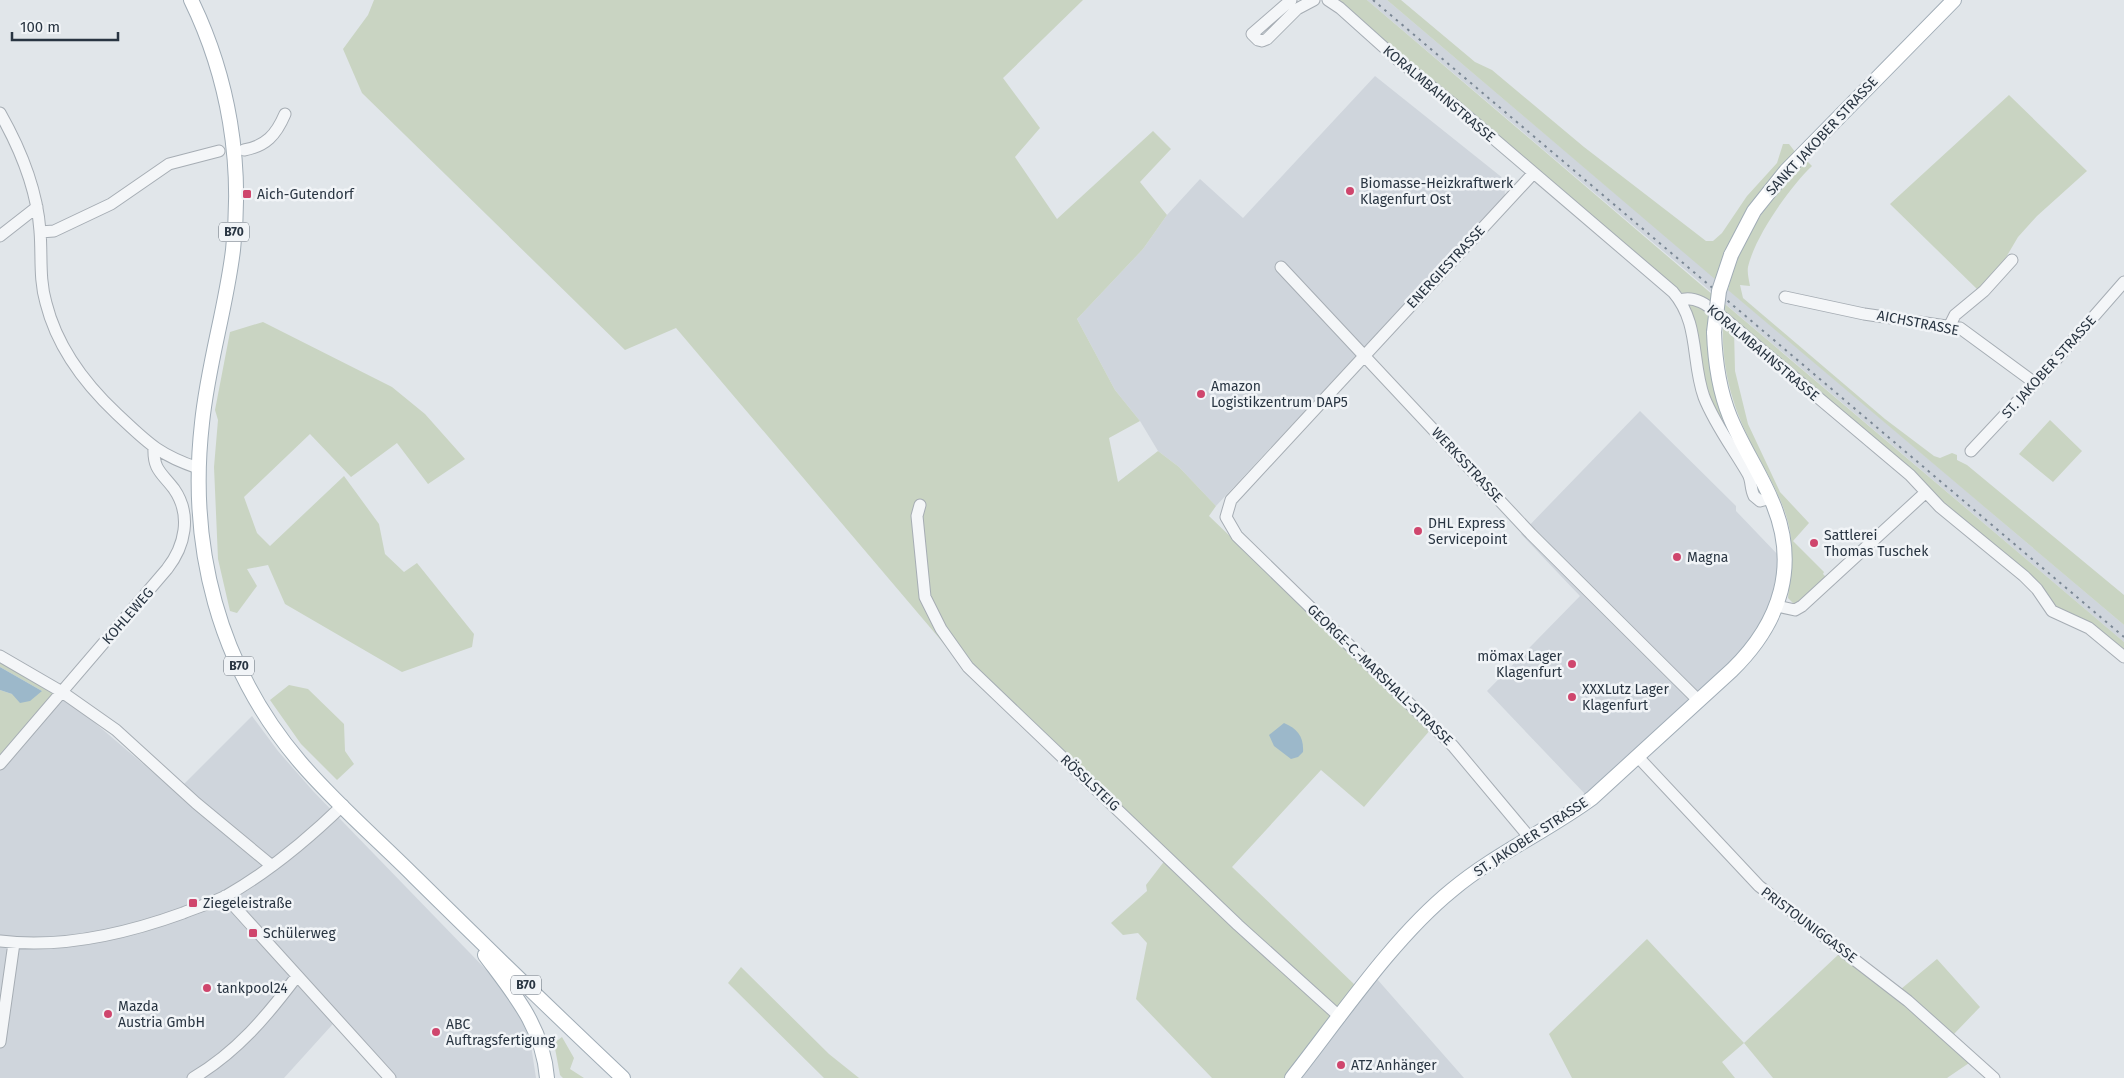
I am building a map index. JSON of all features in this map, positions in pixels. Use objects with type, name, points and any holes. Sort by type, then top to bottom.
[{"type":"main road","name":"B70","points":[[191,0],[214,55],[223,84],[234,141],[237,194],[233,250],[206,390],[198,468],[203,554],[213,601],[238,664],[266,717],[302,764],[459,920],[623,1078]]},
{"type":"main road","name":"SANKT JAKOBER STRASSE","points":[[1777,606],[1784,576],[1785,551],[1781,525],[1771,498],[1739,437],[1724,400],[1716,366],[1714,332],[1719,291],[1730,255],[1754,211],[1786,172],[1954,0]]},
{"type":"main road","name":"ST. JAKOBER STRASSE","points":[[1292,1078],[1430,909],[1473,874],[1585,803],[1638,757],[1753,648],[1766,630],[1777,606]]},
{"type":"main road","points":[[459,920],[528,1013],[546,1061],[547,1078]]},
{"type":"street","points":[[1291,0],[1252,34],[1258,40],[1267,39],[1297,9],[1314,0]]},
{"type":"street","name":"KORALMBAHNSTRASSE","points":[[1328,0],[1336,4],[1398,60],[1631,255],[1680,300],[1689,298],[1702,302],[1725,319],[1895,462],[1940,507],[2030,581],[2052,611],[2084,624],[2124,656]]},
{"type":"street","points":[[0,114],[27,167],[37,207],[40,232],[41,281],[45,302],[52,324],[68,357],[98,395],[154,448],[173,460],[198,468]]},
{"type":"street","points":[[244,150],[265,143],[279,128],[285,114]]},
{"type":"street","points":[[40,232],[54,231],[111,204],[169,164],[219,151]]},
{"type":"street","name":"ENERGIESTRASSE","points":[[1226,517],[1231,500],[1529,178]]},
{"type":"street","points":[[0,236],[37,207]]},
{"type":"street","points":[[1949,327],[1955,315],[1984,290],[2012,260]]},
{"type":"street","name":"WERKSSTRASSE","points":[[1281,267],[1531,534],[1699,701]]},
{"type":"street","name":"ST. JAKOBER STRASSE","points":[[1971,451],[2035,383],[2124,282]]},
{"type":"street","name":"AICHSTRASSE","points":[[1785,297],[1864,314],[1960,328],[2035,383]]},
{"type":"street","points":[[1680,300],[1691,322],[1698,372],[1711,412],[1750,476],[1754,496],[1760,500],[1771,498]]},
{"type":"street","name":"KOHLEWEG","points":[[0,764],[167,569],[180,551],[184,531],[183,510],[174,489],[156,468],[153,461],[154,448]]},
{"type":"street","points":[[1777,606],[1795,610],[1802,606],[1926,492]]},
{"type":"street","name":"RÖSSLSTEIG","points":[[920,505],[918,516],[925,597],[941,628],[968,667],[1238,925],[1340,1017]]},
{"type":"street","name":"GEORGE-C.-MARSHALL-STRASSE","points":[[1226,517],[1237,536],[1453,746],[1530,838]]},
{"type":"street","points":[[0,656],[62,692],[116,730],[181,790],[272,866]]},
{"type":"street","name":"PRISTOUNIGGASSE","points":[[1638,757],[1759,886],[1908,1002],[1994,1078]]},
{"type":"street","points":[[0,941],[14,943],[53,942],[101,937],[162,920],[225,896],[299,846],[343,805]]},
{"type":"street","points":[[225,896],[390,1078]]},
{"type":"street","points":[[0,1042],[14,943]]},
{"type":"street","points":[[193,1078],[238,1046],[259,1024],[297,976]]},
{"type":"shaded area","points":[[1367,0],[1387,0],[2124,625],[2124,642]]},
{"type":"shaded area","points":[[1375,76],[1504,179],[1505,197],[1216,506],[1179,467],[1158,451],[1140,421],[1115,390],[1077,319],[1143,249],[1167,215],[1200,179],[1243,218]]},
{"type":"shaded area","points":[[1640,411],[1736,506],[1736,511],[1780,557],[1768,614],[1739,656],[1614,772],[1585,794],[1487,691],[1580,596],[1521,534]]},
{"type":"shaded area","points":[[61,694],[176,792],[252,716],[278,751],[313,791],[499,983],[518,1013],[530,1039],[536,1078],[396,1078],[341,1015],[284,1078],[0,1078],[0,767]]},
{"type":"shaded area","points":[[1377,979],[1464,1078],[1300,1078]]},
{"type":"green space","points":[[374,0],[1083,0],[1003,78],[1040,128],[1015,157],[1057,219],[1153,131],[1171,149],[1140,182],[1167,215],[1143,249],[1077,319],[1115,390],[1140,421],[1109,438],[1118,482],[1158,451],[1179,467],[1216,506],[1209,516],[1431,729],[1364,807],[1321,770],[1232,867],[1355,985],[1284,1078],[1212,1078],[1136,999],[1147,943],[1138,933],[1123,935],[1111,923],[1147,891],[1146,885],[1166,859],[973,678],[676,328],[625,350],[362,93],[343,49],[368,15]]},
{"type":"green space","points":[[1334,0],[1367,0],[1713,295],[1711,305],[1678,291],[1674,285]]},
{"type":"green space","points":[[1387,0],[1401,0],[1475,62],[1492,70],[1584,147],[1706,241],[1713,241],[1722,233],[1747,196],[1777,163],[1783,144],[1789,144],[1796,153],[1716,280]]},
{"type":"green space","points":[[2009,95],[2087,171],[2037,216],[2018,237],[1998,271],[1978,290],[1890,204]]},
{"type":"green space","points":[[1807,161],[1812,166],[1784,199],[1758,241],[1748,267],[1750,286],[1740,285],[1743,298],[1885,419],[1934,456],[1940,458],[1952,453],[1957,455],[1957,460],[1967,465],[2124,595],[2124,625],[1728,290],[1737,260],[1750,231],[1778,192],[1797,169]]},
{"type":"green space","points":[[1689,302],[1711,311],[1710,347],[1761,493],[1758,493],[1712,409],[1686,303]]},
{"type":"green space","points":[[1725,304],[2124,642],[2124,654],[2060,613],[1723,314]]},
{"type":"green space","points":[[1723,321],[1734,330],[1735,371],[1748,424],[1780,492],[1809,523],[1793,541],[1824,572],[1823,574],[1827,578],[1802,601],[1794,604],[1788,598],[1792,551],[1788,522],[1778,494],[1746,433],[1729,387],[1724,355]]},
{"type":"green space","points":[[263,322],[392,387],[425,414],[465,459],[428,484],[397,443],[351,477],[310,434],[244,497],[257,533],[270,546],[344,476],[379,524],[385,554],[404,572],[417,563],[474,634],[472,647],[402,672],[285,604],[268,565],[247,569],[257,586],[237,613],[230,611],[218,559],[214,467],[218,420],[215,410],[230,332]]},
{"type":"green space","points":[[2050,420],[2082,451],[2053,482],[2019,454]]},
{"type":"green space","points":[[0,656],[62,692],[0,764],[0,690],[12,694],[42,691],[0,667]]},
{"type":"green space","points":[[289,685],[308,689],[344,724],[345,751],[354,764],[337,780],[301,744],[270,700]]},
{"type":"green space","points":[[1647,939],[1744,1043],[1722,1062],[1735,1078],[1572,1078],[1549,1034]]},
{"type":"green space","points":[[1839,954],[1905,1005],[1969,1063],[1947,1078],[1773,1078],[1744,1043]]},
{"type":"green space","points":[[1937,959],[1980,1007],[1954,1034],[1901,989]]},
{"type":"green space","points":[[741,967],[829,1054],[859,1078],[824,1078],[728,983]]},
{"type":"green space","points":[[562,1037],[574,1058],[570,1069],[584,1078],[563,1078],[560,1075],[554,1043]]},
{"type":"water","points":[[0,667],[42,691],[30,701],[20,703],[12,694],[0,690]]},
{"type":"water","points":[[1284,723],[1293,728],[1301,738],[1303,752],[1298,757],[1291,759],[1274,746],[1269,735]]},
{"type":"railway","points":[[1373,0],[2124,637]]},
{"type":"place","name":"Biomasse-Heizkraftwerk Klagenfurt Ost","points":[[1350,191]]},
{"type":"place","name":"Aich-Gutendorf","points":[[247,194]]},
{"type":"place","name":"Amazon Logistikzentrum DAP5","points":[[1201,394]]},
{"type":"place","name":"DHL Express Servicepoint","points":[[1418,531]]},
{"type":"place","name":"Sattlerei Thomas Tuschek","points":[[1814,543]]},
{"type":"place","name":"Magna","points":[[1677,557]]},
{"type":"place","name":"mömax Lager Klagenfurt","points":[[1572,664]]},
{"type":"place","name":"XXXLutz Lager Klagenfurt","points":[[1572,697]]},
{"type":"place","name":"Ziegeleistraße","points":[[193,903]]},
{"type":"place","name":"Schülerweg","points":[[253,933]]},
{"type":"place","name":"tankpool24","points":[[207,988]]},
{"type":"place","name":"Mazda Austria GmbH","points":[[108,1014]]},
{"type":"place","name":"ABC Auftragsfertigung","points":[[436,1032]]},
{"type":"place","name":"ATZ Anhänger","points":[[1341,1065]]}]
